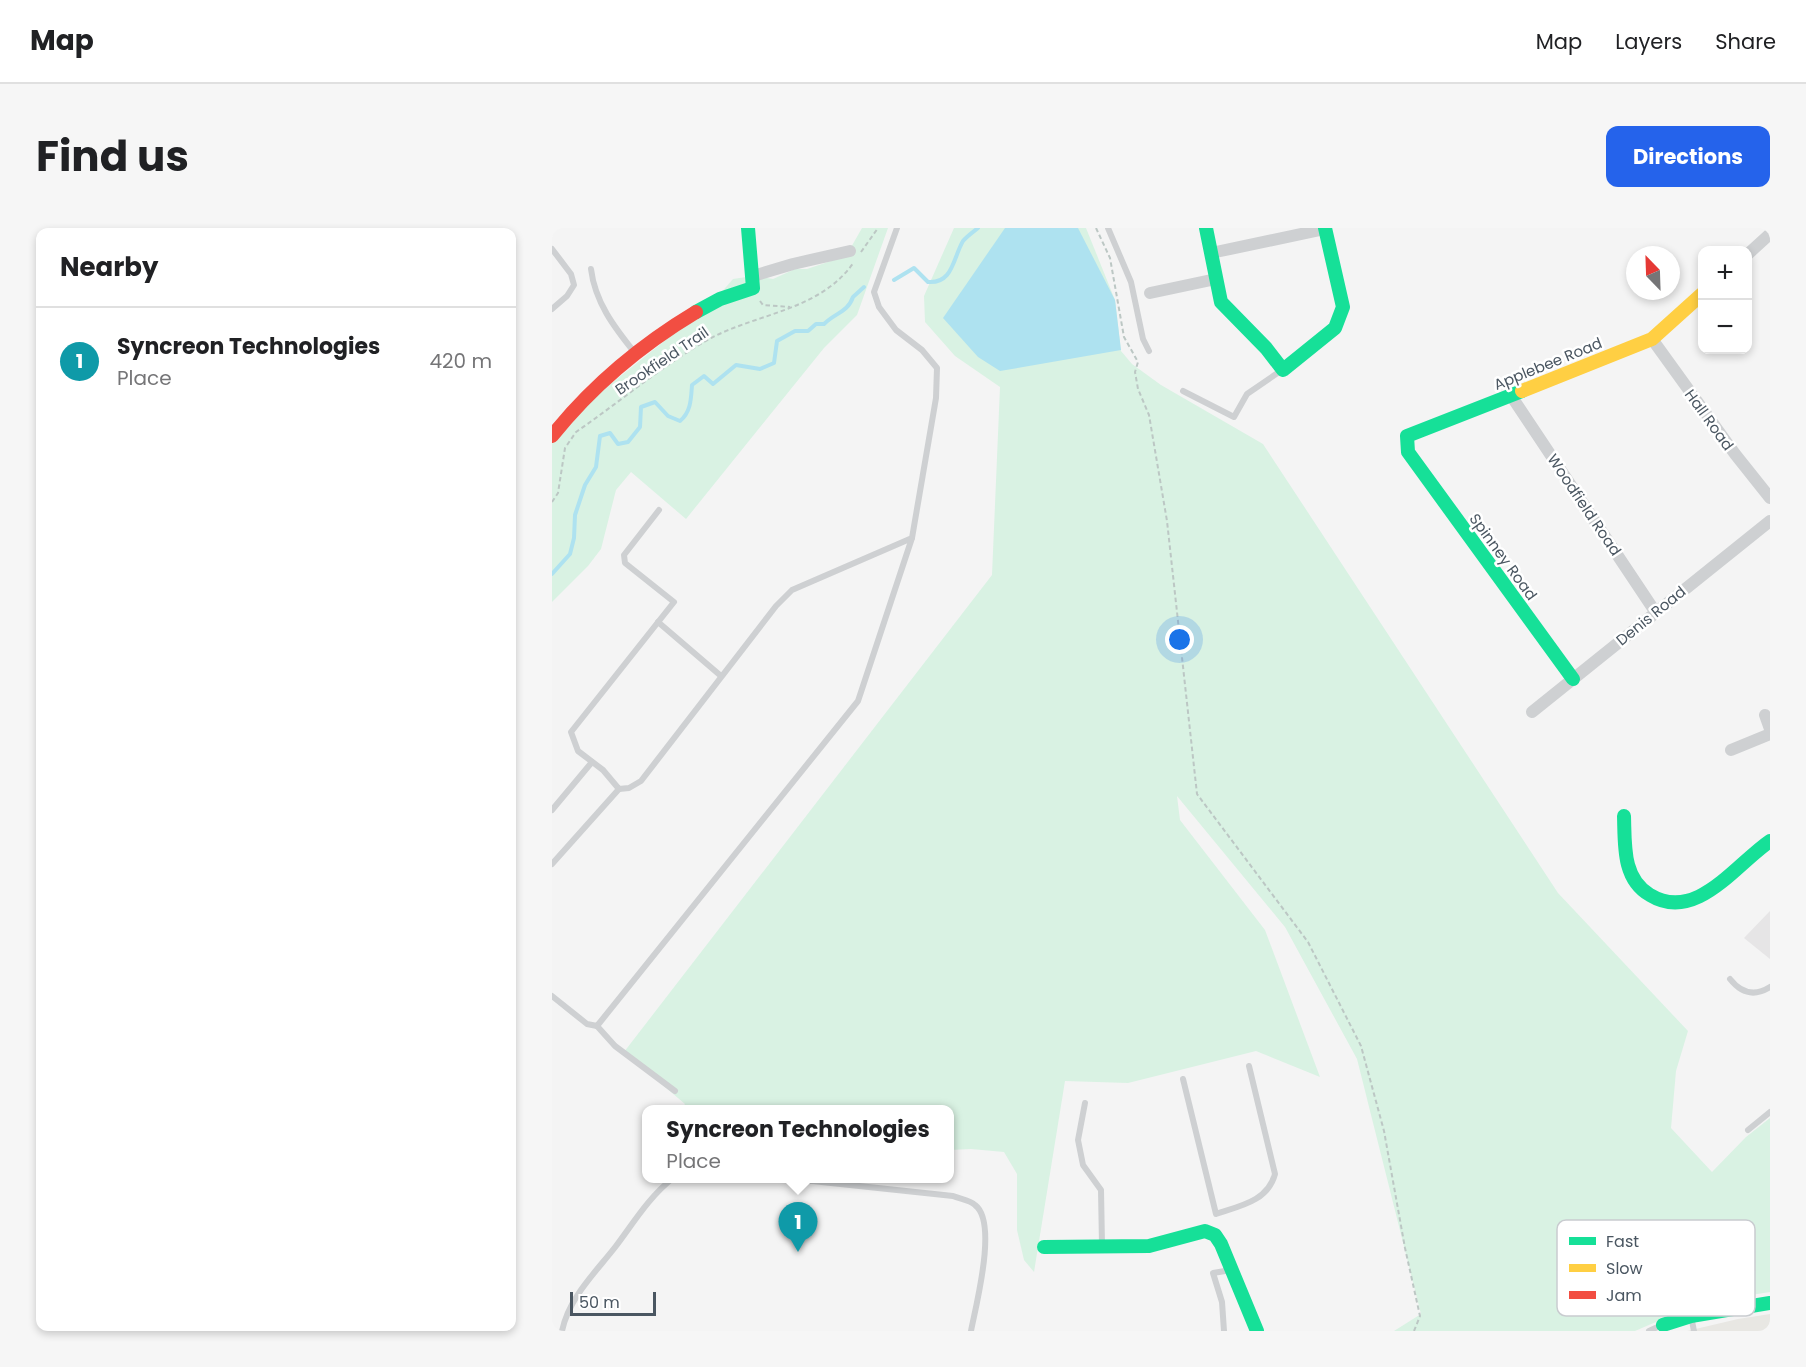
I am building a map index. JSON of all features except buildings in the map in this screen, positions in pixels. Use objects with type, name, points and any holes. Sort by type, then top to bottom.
[{"type":"street","points":[[748,228],[753,282]]},
{"type":"street","points":[[1206,228],[1216,279],[1221,302],[1266,348],[1282,370],[1335,328],[1343,307],[1325,228],[1211,253]]},
{"type":"street","points":[[1752,250],[1769,231]]},
{"type":"street","points":[[552,436],[563,422],[635,353],[712,303],[793,264],[855,255]]},
{"type":"street","points":[[1150,293],[1216,279]]},
{"type":"street","name":"Applebee Road","points":[[1408,452],[1407,436],[1512,397],[1652,339],[1698,298]]},
{"type":"street","name":"Hall Road","points":[[1652,339],[1735,454],[1770,498]]},
{"type":"street","name":"Woodfield Road","points":[[1512,397],[1656,613]]},
{"type":"street","name":"Spinney Road","points":[[1408,452],[1572,679]]},
{"type":"street","name":"Denis Road","points":[[1532,712],[1770,521]]},
{"type":"street","points":[[1765,715],[1770,729]]},
{"type":"street","points":[[1731,750],[1770,734]]},
{"type":"street","points":[[1624,816],[1626,861],[1630,875],[1637,885],[1650,896],[1667,903],[1685,903],[1704,892],[1770,841]]},
{"type":"street","points":[[1044,1247],[1149,1246],[1205,1231],[1215,1235],[1221,1244],[1257,1331]]},
{"type":"street","points":[[1755,1305],[1770,1303]]},
{"type":"street","points":[[1663,1325],[1691,1316]]},
{"type":"lane","points":[[597,1026],[858,701],[912,538],[936,398],[937,368],[922,350],[896,330],[879,307],[874,292],[897,228]]},
{"type":"lane","points":[[1108,228],[1134,296],[1143,339],[1149,351]]},
{"type":"lane","points":[[552,249],[572,274],[574,285],[567,296],[552,309]]},
{"type":"lane","points":[[591,269],[594,288],[612,325],[635,353]]},
{"type":"lane","points":[[1134,296],[1150,293]]},
{"type":"lane","points":[[1183,391],[1234,417],[1247,394],[1282,370]]},
{"type":"lane","points":[[619,789],[603,770],[578,751],[571,732],[674,602],[625,563],[624,555],[659,510]]},
{"type":"lane","points":[[552,864],[619,789],[629,788],[641,781],[776,606],[792,590],[912,538]]},
{"type":"lane","points":[[658,622],[722,676]]},
{"type":"lane","points":[[552,810],[592,762]]},
{"type":"lane","points":[[1730,979],[1738,990],[1750,993],[1762,992],[1770,987]]},
{"type":"lane","points":[[552,996],[587,1024],[597,1026],[615,1046],[675,1091]]},
{"type":"lane","points":[[1205,1231],[1216,1214],[1259,1197],[1271,1188],[1275,1174],[1249,1066]]},
{"type":"lane","points":[[1183,1079],[1216,1214]]},
{"type":"lane","points":[[1085,1103],[1078,1140],[1083,1165],[1101,1190],[1102,1246]]},
{"type":"lane","points":[[1748,1130],[1770,1112]]},
{"type":"lane","points":[[562,1331],[565,1319],[582,1288],[649,1201],[669,1183]]},
{"type":"lane","points":[[824,1183],[953,1196],[975,1204],[984,1217],[986,1239],[971,1331]]},
{"type":"lane","points":[[1224,1331],[1222,1302],[1213,1274],[1233,1269]]},
{"type":"lane","points":[[1691,1316],[1694,1331]]},
{"type":"lane","points":[[1649,1331],[1663,1325]]},
{"type":"path","name":"Brookfield Trail","points":[[552,502],[558,493],[565,448],[576,432],[712,338],[793,307],[826,290],[878,228]]},
{"type":"path","points":[[1096,228],[1110,258],[1124,337],[1138,362],[1136,372],[1138,389],[1149,415],[1167,521],[1197,794],[1308,942],[1361,1046],[1384,1131],[1420,1316],[1414,1331]]},
{"type":"path","points":[[753,282],[763,305],[793,307]]},
{"type":"shaded area","points":[[1770,911],[1770,959],[1744,938]]},
{"type":"shaded area","points":[[1770,1314],[1770,1331],[1687,1331],[1738,1319]]},
{"type":"green space","points":[[862,228],[888,228],[857,315],[824,348],[686,519],[631,472],[616,490],[601,549],[588,566],[552,602],[552,436],[563,422],[712,303],[733,279],[753,276],[773,279],[795,269],[807,269],[846,256]]},
{"type":"green space","points":[[954,228],[1086,228],[1115,300],[1121,351],[1132,364],[1161,385],[1263,444],[1558,893],[1688,1031],[1676,1071],[1671,1128],[1712,1172],[1746,1137],[1770,1118],[1770,1292],[1755,1294],[1755,1220],[1557,1220],[1557,1316],[1670,1316],[1635,1331],[1394,1331],[1421,1314],[1357,1059],[1285,927],[1177,796],[1180,820],[1265,930],[1320,1077],[1256,1051],[1128,1083],[1065,1081],[1034,1272],[1024,1260],[1017,1230],[1017,1174],[1004,1152],[954,1150],[954,1105],[684,1105],[624,1052],[992,575],[1000,387],[955,356],[925,322],[924,296]]},
{"type":"water","points":[[1005,228],[1078,228],[1115,300],[1121,350],[1000,371],[978,357],[943,318]]},
{"type":"waterway","points":[[894,280],[914,268],[928,282],[943,279],[951,269],[963,241],[978,228]]},
{"type":"waterway","points":[[552,574],[570,554],[574,538],[575,515],[585,485],[596,467],[600,436],[610,433],[618,444],[628,442],[640,427],[641,407],[655,402],[668,416],[680,421],[688,409],[692,385],[704,376],[713,384],[736,365],[760,369],[774,363],[777,341],[795,331],[808,331],[816,324],[824,324],[845,309],[864,287]]},
{"type":"traffic: fast","points":[[696,312],[720,299],[753,288],[748,228]]},
{"type":"traffic: fast","points":[[1206,228],[1221,302],[1266,348],[1283,370],[1335,328],[1343,307],[1325,228]]},
{"type":"traffic: fast","points":[[1522,391],[1407,436],[1408,452],[1573,679]]},
{"type":"traffic: fast","points":[[1624,816],[1627,860],[1634,880],[1650,895],[1667,902],[1683,902],[1699,897],[1714,888],[1770,841]]},
{"type":"traffic: fast","points":[[1044,1247],[1149,1246],[1205,1231],[1215,1235],[1221,1244],[1257,1331]]},
{"type":"traffic: fast","points":[[1755,1305],[1770,1303]]},
{"type":"traffic: fast","points":[[1663,1325],[1691,1316]]},
{"type":"traffic: slow","points":[[1522,391],[1652,339],[1698,298]]},
{"type":"traffic: jam","points":[[552,436],[584,400],[618,368],[656,338],[696,312]]},
{"type":"place","name":"Syncreon Technologies","points":[[798,1252]]}]
